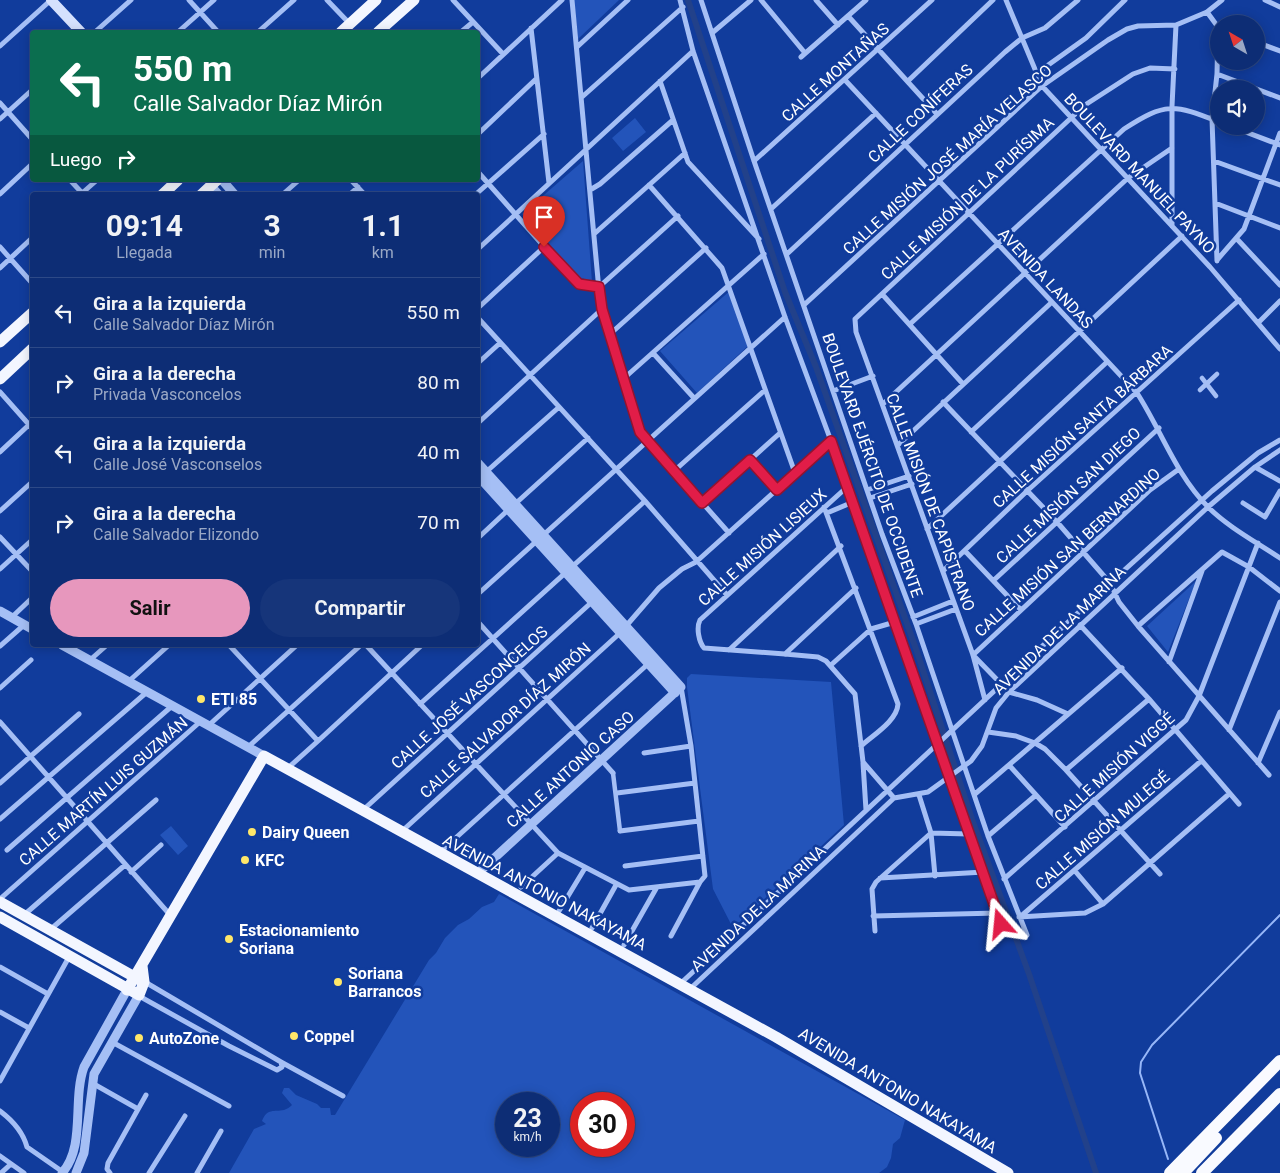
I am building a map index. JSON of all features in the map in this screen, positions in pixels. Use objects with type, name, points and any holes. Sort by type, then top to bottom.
[{"type":"highway","points":[[1170,1173],[1280,1061]]},
{"type":"highway","points":[[1183,1173],[1280,1071]]},
{"type":"highway","points":[[1202,1173],[1280,1094]]},
{"type":"highway","points":[[1214,1173],[1280,1105]]},
{"type":"main road","points":[[51,0],[79,30]]},
{"type":"main road","points":[[343,30],[376,0]]},
{"type":"main road","points":[[380,30],[414,0]]},
{"type":"main road","points":[[165,192],[176,182]]},
{"type":"main road","points":[[203,192],[211,182]]},
{"type":"main road","points":[[0,342],[30,314]]},
{"type":"main road","points":[[0,379],[30,351]]},
{"type":"main road","points":[[0,918],[139,995],[139,979],[142,966],[264,756]]},
{"type":"main road","name":"AVENIDA ANTONIO NAKAYAMA","points":[[264,756],[685,986],[818,1061],[1008,1173]]},
{"type":"main road","points":[[0,900],[139,979]]},
{"type":"main road","points":[[127,990],[139,979]]},
{"type":"street","points":[[0,46],[51,0]]},
{"type":"street","points":[[97,30],[131,0]]},
{"type":"street","points":[[189,0],[216,30]]},
{"type":"street","points":[[180,30],[214,0]]},
{"type":"street","points":[[260,30],[294,0]]},
{"type":"street","points":[[327,0],[350,24]]},
{"type":"street","points":[[453,0],[503,54]]},
{"type":"street","points":[[480,76],[562,0]]},
{"type":"street","points":[[572,0],[599,287],[602,309],[622,380],[636,423],[647,441],[729,533]]},
{"type":"street","points":[[577,46],[628,0]]},
{"type":"street","name":"BOULEVARD EJÉRCITO DE OCCIDENTE","points":[[680,0],[693,51],[761,242],[785,317],[939,742],[949,779],[984,872],[1003,932]]},
{"type":"street","name":"BOULEVARD EJÉRCITO DE OCCIDENTE","points":[[701,0],[770,209],[867,490],[916,624],[950,731],[975,794],[1004,879],[1027,935]]},
{"type":"street","points":[[712,33],[751,0]]},
{"type":"street","points":[[761,0],[803,55],[866,0]]},
{"type":"street","points":[[816,0],[838,25]]},
{"type":"street","name":"CALLE MONTAÑAS","points":[[754,160],[879,50],[932,0]]},
{"type":"street","points":[[908,81],[993,0]]},
{"type":"street","name":"BOULEVARD MANUEL PAYNO","points":[[1006,0],[1042,86],[1182,236],[1259,322],[1280,349]]},
{"type":"street","name":"CALLE CONÍFERAS","points":[[787,254],[937,114],[1022,38],[1046,28],[1078,0]]},
{"type":"street","points":[[1037,73],[1086,38],[1126,0]]},
{"type":"street","name":"CALLE MISIÓN JOSÉ MARÍA VELASCO","points":[[804,305],[1042,86],[1127,29],[1138,26],[1176,25],[1207,12],[1222,0]]},
{"type":"street","points":[[1265,0],[1280,7]]},
{"type":"street","points":[[582,97],[682,7]]},
{"type":"street","points":[[1207,12],[1210,16]]},
{"type":"street","points":[[848,16],[937,114]]},
{"type":"street","points":[[463,30],[473,22]]},
{"type":"street","points":[[1172,226],[1172,106],[1176,25]]},
{"type":"street","points":[[531,28],[550,182]]},
{"type":"street","points":[[1265,45],[1280,51]]},
{"type":"street","points":[[480,247],[693,51]]},
{"type":"street","name":"CALLE MISIÓN DE LA PURÍSIMA","points":[[859,315],[1085,105],[1132,74],[1150,68],[1175,69]]},
{"type":"street","points":[[1216,80],[1217,70]]},
{"type":"street","points":[[1217,74],[1280,98]]},
{"type":"street","points":[[480,132],[536,79]]},
{"type":"street","name":"AVENIDA LANDAS","points":[[845,80],[1136,393],[1159,428],[1179,469],[1208,507],[1280,558]]},
{"type":"street","points":[[660,81],[692,168],[761,242]]},
{"type":"street","points":[[0,119],[30,92]]},
{"type":"street","points":[[0,103],[30,137]]},
{"type":"street","points":[[910,324],[1100,148],[1142,117],[1161,108],[1172,106],[1210,118]]},
{"type":"street","points":[[770,209],[876,113]]},
{"type":"street","points":[[590,190],[600,184],[673,120]]},
{"type":"street","points":[[1210,267],[1244,229],[1278,145],[1280,133]]},
{"type":"street","points":[[478,192],[544,134]]},
{"type":"street","points":[[1213,135],[1216,260]]},
{"type":"street","points":[[1253,135],[1278,145]]},
{"type":"street","points":[[883,404],[1128,178],[1172,148]]},
{"type":"street","points":[[594,234],[685,153]]},
{"type":"street","points":[[1214,160],[1280,185]]},
{"type":"street","points":[[0,194],[30,166]]},
{"type":"street","points":[[480,174],[579,284],[599,287]]},
{"type":"street","points":[[72,182],[80,192]]},
{"type":"street","points":[[84,192],[95,182]]},
{"type":"street","points":[[224,182],[232,192]]},
{"type":"street","points":[[285,192],[297,182]]},
{"type":"street","points":[[353,182],[362,192]]},
{"type":"street","points":[[649,185],[718,262],[795,473]]},
{"type":"street","points":[[352,192],[358,187]]},
{"type":"street","points":[[1215,204],[1280,228]]},
{"type":"street","points":[[599,287],[678,216]]},
{"type":"street","points":[[971,432],[1182,236]]},
{"type":"street","points":[[1237,238],[1280,285]]},
{"type":"street","points":[[0,268],[30,240]]},
{"type":"street","points":[[0,247],[30,280]]},
{"type":"street","points":[[480,306],[544,247]]},
{"type":"street","points":[[610,335],[706,248]]},
{"type":"street","points":[[622,380],[764,254]]},
{"type":"street","points":[[882,294],[964,384]]},
{"type":"street","name":"CALLE MISIÓN SANTA BÁRBARA","points":[[942,571],[1027,491],[1239,300]]},
{"type":"street","points":[[1259,322],[1280,301]]},
{"type":"street","points":[[898,445],[1052,302]]},
{"type":"street","points":[[480,421],[602,309]]},
{"type":"street","name":"CALLE MISIÓN DE CAPISTRANO","points":[[859,315],[855,319],[854,325],[973,655],[985,700]]},
{"type":"street","points":[[480,592],[785,317]]},
{"type":"street","points":[[480,320],[558,408],[645,500],[696,562],[727,595]]},
{"type":"street","points":[[480,361],[500,343]]},
{"type":"street","points":[[653,353],[694,398]]},
{"type":"street","points":[[927,529],[1107,362]]},
{"type":"street","points":[[1200,390],[1217,374]]},
{"type":"street","points":[[833,391],[873,376]]},
{"type":"street","points":[[1202,378],[1216,396]]},
{"type":"street","points":[[674,471],[765,390]]},
{"type":"street","points":[[0,392],[30,423]]},
{"type":"street","points":[[944,402],[1110,583],[1114,594],[1138,626],[1269,775]]},
{"type":"street","points":[[558,408],[480,477],[512,507],[678,690],[684,699],[705,876],[671,936]]},
{"type":"street","points":[[0,452],[30,427]]},
{"type":"street","name":"CALLE MISIÓN SAN DIEGO","points":[[994,580],[1159,428]]},
{"type":"street","points":[[702,503],[780,433]]},
{"type":"street","points":[[480,536],[588,438]]},
{"type":"street","name":"AVENIDA DE LA MARINA","points":[[685,986],[886,791],[1110,583],[1202,500],[1258,453],[1280,440]]},
{"type":"street","points":[[696,562],[831,441]]},
{"type":"street","name":"AVENIDA DE LA MARINA","points":[[685,986],[894,798],[919,795],[949,779],[963,767],[982,746],[996,708],[1009,692],[1208,507],[1255,467],[1280,450]]},
{"type":"street","points":[[750,460],[777,490]]},
{"type":"street","points":[[1255,467],[1280,481]]},
{"type":"street","name":"CALLE MISIÓN SAN BERNARDINO","points":[[973,655],[1150,490],[1179,469]]},
{"type":"street","points":[[867,490],[909,476]]},
{"type":"street","points":[[0,511],[30,484]]},
{"type":"street","points":[[870,498],[912,484]]},
{"type":"street","name":"CALLE MISIÓN LISIEUX","points":[[728,650],[704,648],[701,644],[698,627],[700,620],[826,510],[847,487]]},
{"type":"street","points":[[1243,504],[1265,517],[1280,491]]},
{"type":"street","points":[[420,704],[645,500]]},
{"type":"street","name":"CALLE MISIÓN LISIEUX","points":[[826,510],[853,502]]},
{"type":"street","points":[[826,510],[841,546],[898,704],[898,711],[861,746]]},
{"type":"street","points":[[0,537],[30,570]]},
{"type":"street","points":[[0,569],[30,542]]},
{"type":"street","name":"CALLE MISIÓN VIGGÉ","points":[[1004,879],[1175,731],[1191,712],[1199,696],[1258,543]]},
{"type":"street","points":[[728,650],[841,546]]},
{"type":"street","points":[[965,550],[1021,610]]},
{"type":"street","points":[[1138,626],[1222,552],[1249,567],[1280,590]]},
{"type":"street","name":"CALLE SALVADOR DÍAZ MIRÓN","points":[[401,832],[623,630],[659,588],[682,570],[696,562]]},
{"type":"street","points":[[1170,662],[1202,569]]},
{"type":"street","points":[[785,654],[856,588]]},
{"type":"street","name":"CALLE JOSÉ VASCONCELOS","points":[[362,811],[595,599]]},
{"type":"street","points":[[12,617],[30,600]]},
{"type":"street","points":[[913,616],[953,602]]},
{"type":"street","points":[[1229,730],[1280,602]]},
{"type":"street","points":[[916,624],[956,609]]},
{"type":"street","points":[[0,611],[29,626],[0,646]]},
{"type":"street","points":[[831,665],[871,629],[895,622]]},
{"type":"street","points":[[480,624],[613,773],[620,831],[699,821]]},
{"type":"street","points":[[1080,625],[1122,668],[1238,804]]},
{"type":"street","points":[[623,630],[648,664],[678,690],[684,699]]},
{"type":"street","name":"AVENIDA ANTONIO NAKAYAMA","points":[[66,647],[264,756]]},
{"type":"street","points":[[90,660],[104,647]]},
{"type":"street","points":[[129,681],[167,647]]},
{"type":"street","points":[[232,647],[259,679],[318,741]]},
{"type":"street","name":"CALLE MARTÍN LUIS GUZMÁN","points":[[0,900],[87,822],[295,647]]},
{"type":"street","points":[[248,747],[359,647]]},
{"type":"street","points":[[368,647],[530,825],[558,852],[616,885],[629,890],[700,882]]},
{"type":"street","points":[[287,768],[420,647]]},
{"type":"street","points":[[728,650],[818,657],[831,665],[855,694],[863,762],[866,810]]},
{"type":"street","points":[[973,655],[1009,692],[1037,700],[1068,714]]},
{"type":"street","points":[[0,688],[32,660]]},
{"type":"street","points":[[439,853],[648,664]]},
{"type":"street","points":[[975,794],[1122,668]]},
{"type":"street","name":"CALLE ANTONIO CASO","points":[[478,873],[678,690]]},
{"type":"street","points":[[0,819],[148,692]]},
{"type":"street","points":[[1066,770],[1149,699]]},
{"type":"street","points":[[7,850],[173,706]]},
{"type":"street","points":[[1258,763],[1280,712]]},
{"type":"street","points":[[0,783],[80,714]]},
{"type":"street","points":[[0,723],[171,917]]},
{"type":"street","points":[[988,732],[1016,736],[1035,743],[1066,770],[1160,874]]},
{"type":"street","points":[[644,753],[691,746]]},
{"type":"street","name":"CALLE MISIÓN MULEGÉ","points":[[1020,917],[1201,761]]},
{"type":"street","points":[[863,762],[894,798]]},
{"type":"street","points":[[1009,765],[1065,827]]},
{"type":"street","points":[[616,793],[695,782]]},
{"type":"street","points":[[1020,917],[1085,913],[1103,904],[1229,794]]},
{"type":"street","points":[[919,795],[932,833],[936,876]]},
{"type":"street","points":[[988,836],[1036,795]]},
{"type":"street","points":[[24,915],[156,800]]},
{"type":"street","points":[[875,931],[872,889],[879,878],[932,833],[970,834]]},
{"type":"street","points":[[131,872],[161,845]]},
{"type":"street","points":[[521,886],[558,852]]},
{"type":"street","points":[[625,866],[703,856]]},
{"type":"street","points":[[51,929],[125,865]]},
{"type":"street","points":[[559,910],[585,868]]},
{"type":"street","points":[[1075,871],[1103,904]]},
{"type":"street","points":[[879,878],[984,872]]},
{"type":"street","points":[[592,928],[616,885]]},
{"type":"street","points":[[624,945],[658,887]]},
{"type":"street","points":[[873,916],[998,913]]},
{"type":"street","points":[[0,1081],[69,957]]},
{"type":"street","points":[[0,967],[48,994]]},
{"type":"street","points":[[139,979],[343,1096]]},
{"type":"street","points":[[0,1111],[15,1124],[25,1139],[27,1147],[62,1172],[72,1154],[82,1073],[127,990]]},
{"type":"street","points":[[76,1173],[83,1160],[92,1083],[97,1067],[139,995],[229,1046],[277,1070],[282,1068],[281,1062]]},
{"type":"street","points":[[0,1012],[29,1028]]},
{"type":"street","points":[[112,1042],[229,1106]]},
{"type":"street","points":[[92,1083],[138,1108]]},
{"type":"street","points":[[110,1173],[108,1163],[146,1095]]},
{"type":"street","points":[[149,1173],[185,1116]]},
{"type":"street","points":[[197,1173],[221,1131]]},
{"type":"street","points":[[72,1154],[83,1160]]},
{"type":"street","points":[[0,1156],[24,1173]]},
{"type":"street","points":[[1,1173],[11,1164]]},
{"type":"shaded area","points":[[574,0],[619,0],[578,39]]},
{"type":"shaded area","points":[[635,118],[646,132],[623,151],[612,138]]},
{"type":"shaded area","points":[[583,161],[592,282],[579,277],[522,214]]},
{"type":"shaded area","points":[[731,290],[748,346],[697,393],[660,351]]},
{"type":"shaded area","points":[[1196,581],[1168,652],[1147,626]]},
{"type":"shaded area","points":[[691,674],[831,682],[844,825],[733,928],[713,889],[687,687],[687,678]]},
{"type":"shaded area","points":[[171,826],[188,846],[178,855],[160,835]]},
{"type":"shaded area","points":[[499,894],[905,1120],[900,1138],[893,1144],[891,1158],[887,1167],[879,1173],[229,1173],[254,1129],[266,1124],[262,1121],[266,1114],[271,1111],[284,1110],[292,1105],[282,1093],[284,1088],[289,1088],[296,1095],[317,1104],[321,1108],[330,1108],[331,1115],[335,1115],[429,960],[436,953],[445,938],[458,925],[469,919],[482,907],[494,902]]},
{"type":"waterway","points":[[688,0],[785,292],[816,367],[916,649],[972,819],[1029,974],[1096,1173]]},
{"type":"waterway","points":[[1168,1159],[1140,1073],[1141,1062],[1152,1045],[1280,915]]},
{"type":"place","name":"ETI 85","points":[[201,699]]},
{"type":"place","name":"Dairy Queen","points":[[252,832]]},
{"type":"place","name":"KFC","points":[[245,860]]},
{"type":"place","name":"Estacionamiento Soriana","points":[[229,939]]},
{"type":"place","name":"Soriana Barrancos","points":[[338,982]]},
{"type":"place","name":"Coppel","points":[[294,1036]]},
{"type":"place","name":"AutoZone","points":[[139,1038]]},
{"type":"route","points":[[544,247],[570,277],[579,284],[599,287],[600,301],[622,380],[640,432],[702,503],[750,460],[777,490],[831,441],[936,744],[984,872],[1001,924]]}]
